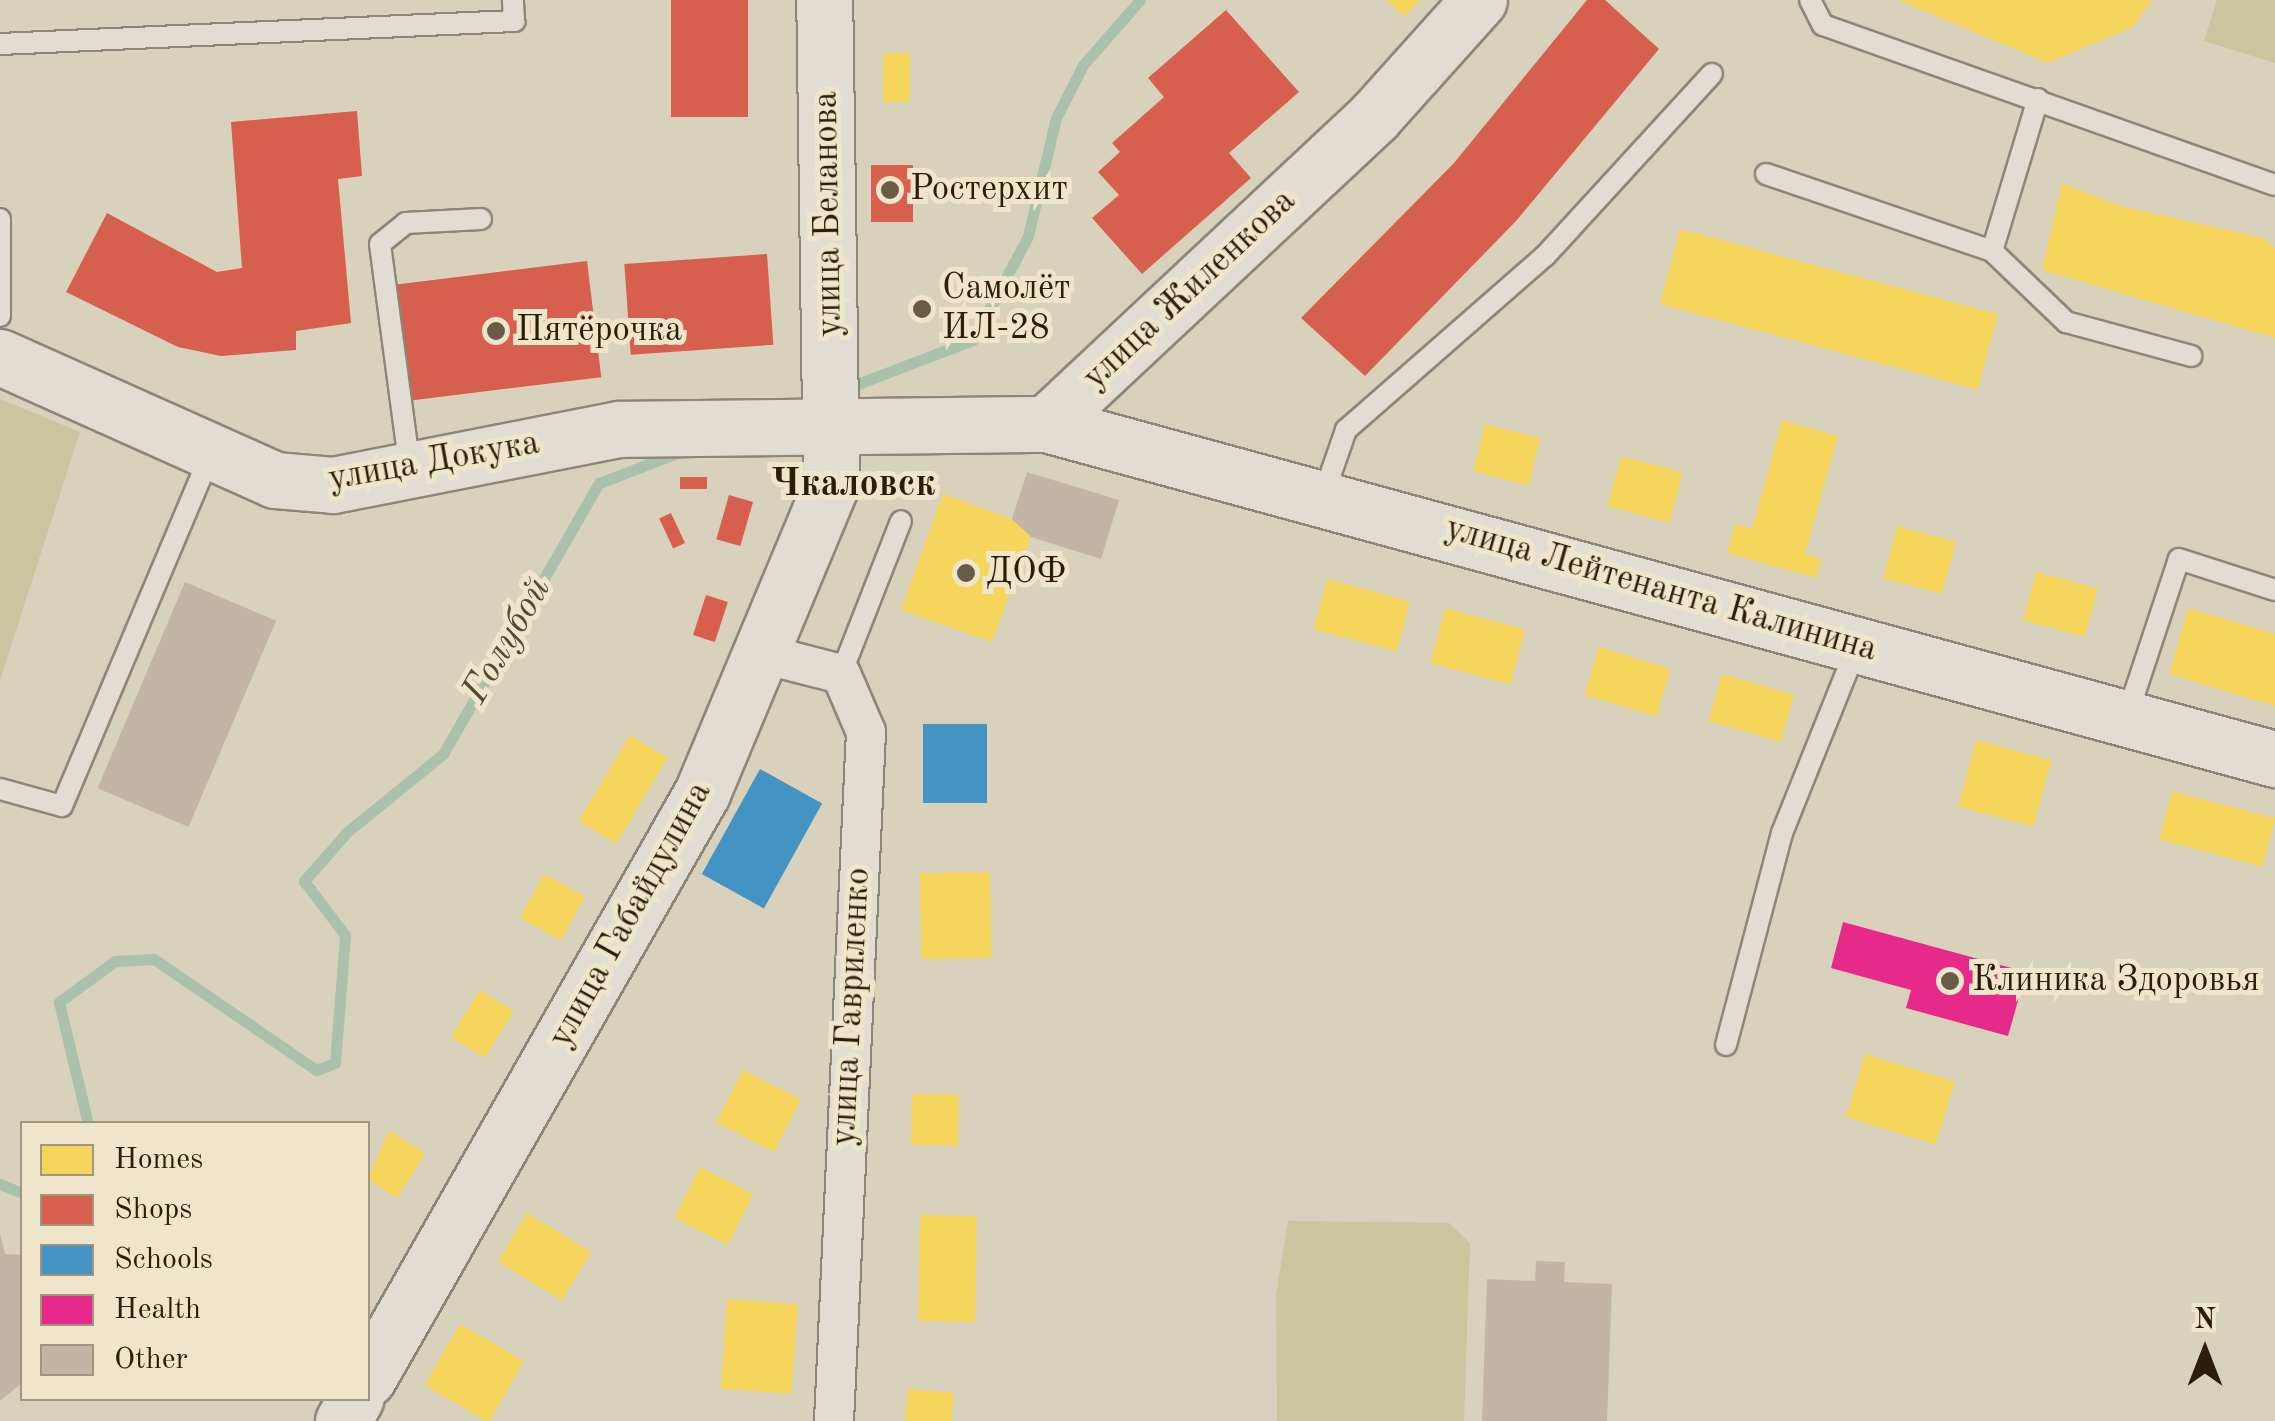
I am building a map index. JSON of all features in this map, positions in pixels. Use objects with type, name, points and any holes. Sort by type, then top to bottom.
[{"type":"main road","name":"улица Беланова","points":[[824,0],[834,429]]},
{"type":"main road","name":"улица Жиленкова","points":[[1046,424],[1131,349],[1374,116],[1479,0]]},
{"type":"main road","points":[[1131,349],[1126,416],[1138,446]]},
{"type":"main road","name":"улица Докука","points":[[0,357],[275,480],[333,484],[619,429],[834,429]]},
{"type":"main road","points":[[834,429],[1046,424]]},
{"type":"main road","name":"улица Лейтенанта Калинина","points":[[1046,424],[1323,496],[2275,759]]},
{"type":"main road","name":"улица Габайдулина","points":[[370,1374],[702,793],[767,655],[831,484],[834,429]]},
{"type":"street","points":[[767,655],[841,674]]},
{"type":"street","name":"улица Гавриленко","points":[[834,1421],[866,732],[841,674]]},
{"type":"lane","points":[[0,44],[514,21],[514,0]]},
{"type":"lane","points":[[1810,0],[1823,25],[2275,185]]},
{"type":"lane","points":[[1323,496],[1346,430],[1545,256],[1712,74]]},
{"type":"lane","points":[[1992,250],[2038,98]]},
{"type":"lane","points":[[1766,174],[1992,250],[2066,322],[2191,356]]},
{"type":"lane","points":[[0,219],[0,316]]},
{"type":"lane","points":[[410,471],[380,244],[406,223],[481,219]]},
{"type":"lane","points":[[0,788],[62,806],[212,451]]},
{"type":"lane","points":[[841,674],[900,521]]},
{"type":"lane","points":[[2126,718],[2179,559],[2275,590]]},
{"type":"lane","points":[[1726,1046],[1782,833],[1858,645]]},
{"type":"shaded area","points":[[2217,0],[2275,0],[2275,63],[2204,41]]},
{"type":"shaded area","points":[[0,399],[80,432],[0,680]]},
{"type":"shaded area","points":[[1288,1221],[1449,1223],[1470,1243],[1464,1421],[1277,1421],[1276,1296]]},
{"type":"building: Homes","points":[[1387,0],[1420,0],[1404,17]]},
{"type":"building: Homes","points":[[1898,0],[2152,0],[2133,27],[2048,63]]},
{"type":"building: Homes","points":[[883,53],[910,53],[910,102],[883,102]]},
{"type":"building: Homes","points":[[2062,183],[2120,206],[2264,238],[2275,248],[2275,338],[2042,270]]},
{"type":"building: Homes","points":[[1680,229],[1998,314],[1978,389],[1660,304]]},
{"type":"building: Homes","points":[[1782,420],[1838,436],[1805,554],[1821,559],[1816,578],[1727,553],[1735,524],[1752,529]]},
{"type":"building: Homes","points":[[1485,424],[1540,438],[1528,485],[1473,472]]},
{"type":"building: Homes","points":[[1621,456],[1683,473],[1669,523],[1608,506]]},
{"type":"building: Homes","name":"ДОФ","points":[[943,494],[1012,519],[1031,537],[992,642],[901,610]]},
{"type":"building: Homes","points":[[1897,526],[1956,542],[1942,594],[1883,578]]},
{"type":"building: Homes","points":[[2036,572],[2098,589],[2085,637],[2023,620]]},
{"type":"building: Homes","points":[[1327,579],[1410,601],[1397,651],[1314,629]]},
{"type":"building: Homes","points":[[1445,608],[1525,629],[1510,685],[1430,663]]},
{"type":"building: Homes","points":[[2188,608],[2275,634],[2275,706],[2169,674]]},
{"type":"building: Homes","points":[[1599,647],[1671,669],[1656,717],[1584,695]]},
{"type":"building: Homes","points":[[1722,674],[1794,695],[1781,742],[1708,721]]},
{"type":"building: Homes","points":[[630,735],[668,758],[616,843],[578,821]]},
{"type":"building: Homes","points":[[1976,740],[2051,760],[2033,827],[1958,807]]},
{"type":"building: Homes","points":[[2172,791],[2275,819],[2262,867],[2159,839]]},
{"type":"building: Homes","points":[[990,872],[992,958],[922,959],[920,873]]},
{"type":"building: Homes","points":[[544,874],[585,897],[561,941],[520,918]]},
{"type":"building: Homes","points":[[480,990],[514,1011],[485,1058],[451,1037]]},
{"type":"building: Homes","points":[[1865,1054],[1955,1081],[1936,1145],[1846,1117]]},
{"type":"building: Homes","points":[[743,1070],[801,1100],[774,1152],[716,1123]]},
{"type":"building: Homes","points":[[912,1094],[959,1095],[958,1146],[911,1145]]},
{"type":"building: Homes","points":[[389,1130],[425,1154],[397,1198],[370,1180]]},
{"type":"building: Homes","points":[[700,1167],[753,1194],[728,1245],[674,1218]]},
{"type":"building: Homes","points":[[527,1213],[591,1252],[562,1300],[498,1262]]},
{"type":"building: Homes","points":[[920,1215],[977,1216],[975,1322],[918,1321]]},
{"type":"building: Homes","points":[[727,1299],[798,1304],[792,1394],[721,1389]]},
{"type":"building: Homes","points":[[460,1324],[524,1361],[489,1421],[424,1385]]},
{"type":"building: Homes","points":[[908,1389],[954,1392],[952,1421],[906,1421]]},
{"type":"building: Shops","points":[[671,0],[748,0],[748,117],[671,117]]},
{"type":"building: Shops","points":[[1587,0],[1605,0],[1659,49],[1516,221],[1365,376],[1301,318],[1454,163]]},
{"type":"building: Shops","points":[[1226,10],[1299,92],[1229,153],[1251,178],[1142,274],[1092,218],[1119,195],[1098,172],[1120,152],[1112,143],[1164,97],[1148,78]]},
{"type":"building: Shops","points":[[357,111],[362,176],[338,179],[351,323],[296,331],[296,350],[221,356],[178,347],[66,292],[107,213],[217,272],[242,268],[231,122]]},
{"type":"building: Shops","points":[[871,165],[913,165],[913,222],[871,222]]},
{"type":"building: Shops","points":[[767,254],[773,345],[631,355],[624,264]]},
{"type":"building: Shops","points":[[587,261],[601,377],[407,401],[392,285]]},
{"type":"building: Shops","points":[[680,477],[707,477],[707,489],[680,489]]},
{"type":"building: Shops","points":[[729,495],[753,502],[740,546],[716,539]]},
{"type":"building: Shops","points":[[671,513],[685,543],[673,548],[659,518]]},
{"type":"building: Shops","points":[[706,595],[728,602],[715,642],[693,635]]},
{"type":"building: Schools","points":[[923,724],[987,724],[987,803],[923,803]]},
{"type":"building: Schools","points":[[760,769],[822,803],[764,908],[702,874]]},
{"type":"building: Health","name":"Клиника Здоровья","points":[[1843,922],[2026,972],[2008,1036],[1906,1008],[1911,990],[1831,968]]},
{"type":"building: Other","points":[[1027,472],[1119,500],[1101,559],[1031,537],[1012,519]]},
{"type":"building: Other","points":[[185,582],[276,621],[189,827],[97,788]]},
{"type":"building: Other","points":[[0,1234],[5,1254],[20,1255],[20,1385],[0,1401]]},
{"type":"building: Other","points":[[1536,1261],[1565,1262],[1564,1282],[1612,1284],[1607,1421],[1482,1421],[1487,1279],[1535,1281]]},
{"type":"waterway","name":"Голубой","points":[[847,388],[973,340],[1028,236],[1056,118],[1083,65],[1140,0]]},
{"type":"waterway","name":"Голубой","points":[[87,1121],[59,1002],[115,961],[154,959],[316,1070],[335,1063],[345,935],[304,881],[347,832],[443,754],[599,483],[680,452]]},
{"type":"waterway","name":"Голубой","points":[[0,1184],[20,1192]]},
{"type":"place","name":"Ростерхит","points":[[890,190]]},
{"type":"place","name":"Самолёт ИЛ-28","points":[[922,309]]},
{"type":"place","name":"Пятёрочка","points":[[496,331]]},
{"type":"place","name":"ДОФ","points":[[966,573]]},
{"type":"place","name":"Клиника Здоровья","points":[[1950,981]]},
{"type":"district","name":"Чкаловск","points":[[853,486]]}]
